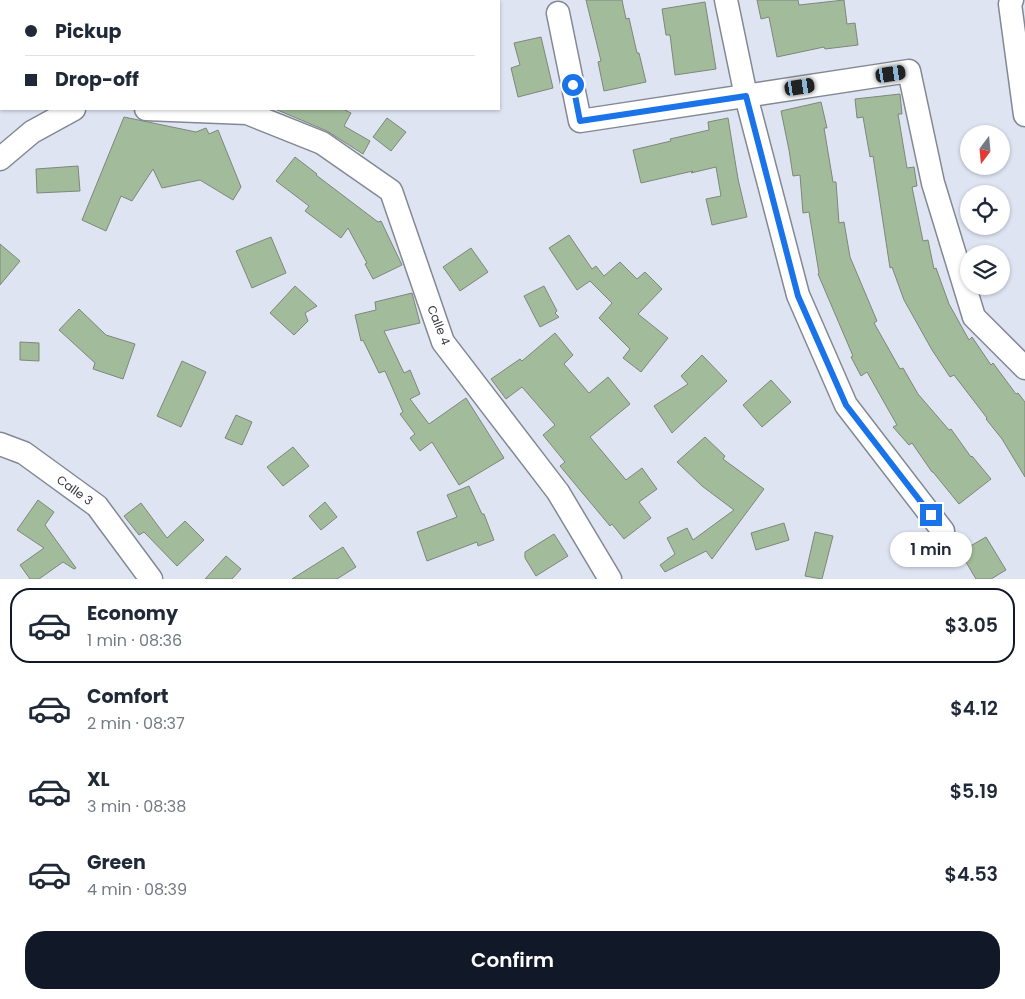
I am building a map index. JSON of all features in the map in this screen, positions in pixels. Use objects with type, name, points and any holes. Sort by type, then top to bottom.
[{"type":"street","points":[[726,0],[746,96],[798,296],[846,405],[943,531]]},
{"type":"street","points":[[1012,0],[1010,4],[1025,115]]},
{"type":"street","points":[[558,13],[580,121],[909,71],[933,183],[974,316],[1025,368]]},
{"type":"street","points":[[0,159],[32,132],[72,110]]},
{"type":"street","points":[[197,110],[248,111]]},
{"type":"street","name":"Calle 4","points":[[248,111],[322,143],[391,191],[443,342],[558,492],[610,579]]},
{"type":"street","name":"Calle 3","points":[[0,444],[24,453],[96,506],[151,579]]},
{"type":"building","points":[[586,0],[622,0],[626,19],[629,18],[646,82],[604,91],[598,62],[601,61]]},
{"type":"building","points":[[757,0],[798,0],[799,5],[844,0],[847,24],[855,23],[858,45],[825,49],[824,47],[777,57],[769,17],[761,19]]},
{"type":"building","points":[[705,2],[716,69],[675,75],[670,35],[666,35],[662,9]]},
{"type":"building","points":[[541,37],[553,88],[518,97],[511,68],[520,65],[514,43]]},
{"type":"building","points":[[900,94],[902,114],[898,114],[907,168],[914,167],[917,186],[912,187],[923,241],[928,240],[934,269],[936,268],[949,304],[969,340],[972,337],[991,365],[993,363],[1016,394],[1018,393],[1025,402],[1025,477],[987,418],[954,375],[950,377],[932,350],[904,300],[892,267],[890,268],[873,156],[870,157],[863,117],[857,118],[855,99]]},
{"type":"building","points":[[821,102],[827,128],[824,128],[833,182],[836,182],[839,223],[844,222],[850,257],[877,321],[874,323],[900,369],[903,368],[918,394],[949,430],[951,429],[971,457],[991,479],[959,504],[932,472],[912,443],[909,445],[893,427],[897,425],[867,372],[861,376],[851,357],[853,356],[818,274],[809,212],[803,213],[800,175],[793,176],[781,111]]},
{"type":"building","points":[[277,110],[345,110],[351,113],[344,126],[370,141],[363,154],[327,131]]},
{"type":"building","points":[[124,117],[196,132],[206,128],[209,134],[218,130],[241,187],[233,200],[200,180],[162,188],[153,169],[132,201],[121,196],[106,231],[82,220]]},
{"type":"building","points":[[387,118],[406,132],[391,151],[373,137]]},
{"type":"building","points":[[728,118],[738,179],[747,217],[712,225],[706,199],[721,196],[716,167],[641,183],[633,150],[709,130],[708,122]]},
{"type":"building","points":[[295,157],[378,222],[381,221],[402,265],[373,279],[365,264],[367,263],[348,228],[341,238],[305,211],[309,206],[276,181]]},
{"type":"building","points":[[78,166],[80,191],[37,193],[36,169]]},
{"type":"building","points":[[569,235],[592,269],[596,266],[604,276],[620,262],[637,279],[645,272],[662,289],[638,314],[668,338],[641,372],[623,358],[630,349],[599,318],[612,303],[590,281],[577,290],[549,248]]},
{"type":"building","points":[[271,237],[286,273],[252,288],[236,251]]},
{"type":"building","points":[[0,244],[20,261],[0,285]]},
{"type":"building","points":[[471,248],[488,272],[460,291],[443,267]]},
{"type":"building","points":[[295,286],[317,306],[305,313],[308,321],[294,335],[270,313]]},
{"type":"building","points":[[544,286],[557,311],[555,313],[559,317],[540,327],[524,296]]},
{"type":"building","points":[[412,293],[420,323],[384,331],[404,373],[410,370],[420,394],[410,399],[429,424],[466,398],[504,458],[459,485],[432,442],[420,451],[410,438],[415,434],[400,414],[403,412],[385,371],[379,373],[363,340],[361,341],[355,315],[376,310],[375,302]]},
{"type":"building","points":[[79,309],[106,335],[135,344],[123,379],[93,369],[95,363],[59,330]]},
{"type":"building","points":[[555,333],[573,355],[564,364],[589,393],[608,377],[630,404],[590,437],[626,480],[642,468],[657,489],[639,502],[651,518],[624,539],[612,524],[610,526],[560,466],[565,462],[543,435],[555,425],[522,387],[506,399],[491,379],[520,359],[522,361]]},
{"type":"building","points":[[20,342],[39,343],[39,361],[20,360]]},
{"type":"building","points":[[702,355],[727,381],[672,433],[654,406],[688,384],[681,376]]},
{"type":"building","points":[[182,361],[206,372],[181,427],[157,416]]},
{"type":"building","points":[[771,380],[791,402],[762,427],[743,405]]},
{"type":"building","points":[[236,415],[252,422],[242,445],[225,438]]},
{"type":"building","points":[[705,437],[725,456],[723,459],[764,489],[712,559],[706,551],[665,572],[660,565],[675,554],[667,538],[687,528],[693,540],[734,510],[702,486],[677,462]]},
{"type":"building","points":[[293,447],[309,466],[283,486],[267,467]]},
{"type":"building","points":[[469,486],[482,514],[484,514],[494,540],[478,546],[477,542],[427,561],[417,532],[457,517],[447,495]]},
{"type":"building","points":[[38,500],[54,512],[45,525],[76,568],[74,569],[63,562],[39,579],[30,579],[20,565],[44,548],[17,530]]},
{"type":"building","points":[[325,502],[337,517],[321,530],[309,516]]},
{"type":"building","points":[[141,503],[167,538],[185,521],[204,540],[177,566],[144,532],[139,535],[124,516]]},
{"type":"building","points":[[784,523],[789,540],[756,550],[751,533]]},
{"type":"building","points":[[815,532],[833,536],[822,579],[805,576]]},
{"type":"building","points":[[554,534],[568,556],[536,576],[525,558],[525,552]]},
{"type":"building","points":[[986,537],[1006,570],[991,579],[976,579],[960,552]]},
{"type":"building","points":[[343,547],[356,567],[337,579],[292,579]]},
{"type":"building","points":[[226,556],[241,569],[232,579],[205,579]]},
{"type":"route","points":[[573,85],[580,121],[746,96],[798,296],[838,387],[846,405],[931,515]]}]
